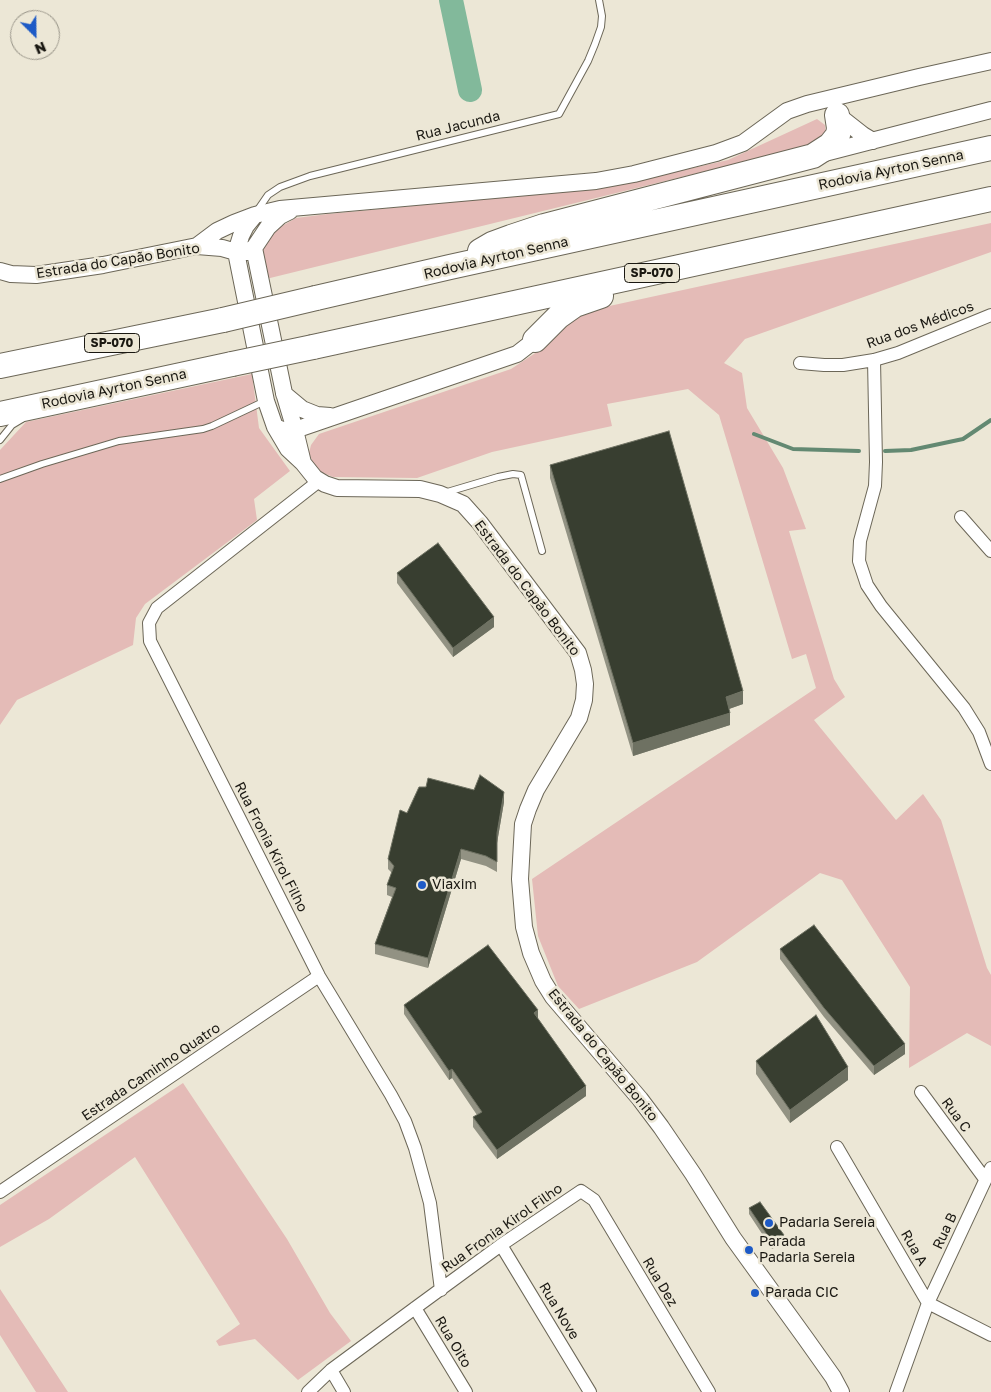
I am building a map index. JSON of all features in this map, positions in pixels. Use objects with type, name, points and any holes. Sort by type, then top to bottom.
[{"type":"highway","points":[[450,267],[492,244],[544,226],[813,156],[830,145],[838,135],[837,115]]},
{"type":"highway","name":"Rodovia Ayrton Senna","points":[[0,366],[223,320],[450,267],[991,148]]},
{"type":"highway","name":"Rodovia Ayrton Senna","points":[[0,414],[991,199]]},
{"type":"highway","points":[[535,340],[558,317],[575,305],[598,297],[828,244],[878,224]]},
{"type":"highway","points":[[513,304],[525,306],[533,311],[538,319],[539,328],[535,340]]},
{"type":"highway","points":[[0,350],[37,347],[87,348]]},
{"type":"street","points":[[196,246],[217,231],[255,214],[280,209],[596,181],[634,174],[716,153],[743,143],[787,111],[807,104],[991,61]]},
{"type":"street","points":[[807,104],[828,108],[873,141]]},
{"type":"street","points":[[813,156],[991,110]]},
{"type":"street","points":[[301,206],[280,216],[268,227],[254,248],[284,393],[304,463],[319,481]]},
{"type":"street","points":[[255,214],[246,226],[236,252],[266,400],[275,427],[288,449],[304,463]]},
{"type":"street","name":"Estrada do Capão Bonito","points":[[0,271],[10,274],[36,275],[196,246],[222,248],[236,252],[247,252],[254,248]]},
{"type":"street","name":"Rua dos Médicos","points":[[800,362],[843,365],[874,360],[898,353],[991,315]]},
{"type":"street","points":[[275,427],[285,431],[295,430],[517,354],[535,340]]},
{"type":"street","points":[[874,360],[875,486],[860,540],[859,561],[868,585],[881,606],[964,708],[978,732],[991,764]]},
{"type":"street","points":[[284,393],[302,409],[317,415],[335,416]]},
{"type":"street","name":"Estrada do Capão Bonito","points":[[319,481],[337,488],[420,488],[463,504],[480,523],[578,653],[585,684],[584,700],[579,718],[536,790],[523,824],[520,879],[524,927],[531,953],[553,997],[640,1099],[661,1127],[733,1238],[806,1338],[841,1392]]},
{"type":"street","name":"Rua Fronia Kirol Filho","points":[[319,481],[157,608],[150,623],[150,641],[318,976],[405,1121],[415,1148],[430,1203],[441,1290]]},
{"type":"street","points":[[961,517],[991,551]]},
{"type":"street","name":"Estrada Caminho Quatro","points":[[0,1192],[318,976]]},
{"type":"street","name":"Rua C","points":[[921,1092],[988,1174]]},
{"type":"street","name":"Rua A","points":[[837,1147],[928,1303]]},
{"type":"street","name":"Rua B","points":[[896,1392],[928,1303],[988,1174]]},
{"type":"street","name":"Rua Fronia Kirol Filho","points":[[308,1392],[331,1370],[415,1308],[501,1245],[581,1191]]},
{"type":"street","name":"Rua Dez","points":[[581,1191],[594,1200],[709,1392]]},
{"type":"street","name":"Rua Nove","points":[[501,1245],[590,1392]]},
{"type":"street","points":[[928,1303],[991,1335]]},
{"type":"street","name":"Rua Oito","points":[[415,1308],[466,1392]]},
{"type":"street","points":[[331,1370],[344,1392]]},
{"type":"lane","name":"Rua Jacunda","points":[[255,214],[268,195],[280,187],[310,176],[559,114],[595,44],[601,28],[602,16],[599,0]]},
{"type":"lane","points":[[124,395],[157,380]]},
{"type":"lane","points":[[0,479],[42,464],[119,441],[203,429],[266,400]]},
{"type":"lane","points":[[0,440],[12,425],[27,417]]},
{"type":"lane","points":[[440,494],[498,477],[513,474],[521,475],[542,551]]},
{"type":"shaded area","points":[[817,119],[825,125],[826,135],[820,143],[266,279],[263,248],[275,230],[296,218],[609,187],[728,160]]},
{"type":"shaded area","points":[[991,223],[991,252],[745,339],[724,363],[742,373],[747,408],[783,468],[806,529],[789,531],[834,679],[845,697],[814,720],[896,820],[923,794],[941,820],[987,968],[991,975],[991,1046],[967,1033],[909,1068],[910,987],[842,880],[820,873],[697,962],[579,1009],[558,986],[538,936],[532,879],[816,688],[806,654],[792,659],[719,415],[688,389],[607,404],[612,426],[492,452],[417,478],[333,477],[321,472],[313,463],[309,453],[311,445],[319,434],[511,369],[543,348],[568,322],[591,310]]},
{"type":"shaded area","points":[[252,374],[259,428],[290,471],[254,499],[257,520],[145,604],[136,618],[133,645],[17,700],[0,725],[0,450],[26,422]]},
{"type":"shaded area","points":[[183,1083],[287,1239],[330,1313],[351,1341],[298,1380],[255,1339],[219,1346],[216,1341],[240,1324],[135,1157],[49,1219],[0,1247],[0,1205]]},
{"type":"shaded area","points":[[0,1289],[68,1392],[36,1392],[0,1335]]},
{"type":"building","points":[[669,431],[743,691],[726,697],[730,713],[633,743],[550,465]]},
{"type":"building","points":[[438,543],[494,617],[453,648],[397,573]]},
{"type":"building","name":"Viaxim","points":[[480,775],[504,792],[497,833],[497,862],[486,856],[461,849],[428,958],[375,944],[396,888],[387,885],[394,866],[388,859],[400,810],[407,813],[419,787],[426,787],[428,778],[474,790]]},
{"type":"building","points":[[814,925],[905,1044],[874,1066],[824,1008],[780,949]]},
{"type":"building","points":[[488,945],[538,1010],[534,1013],[586,1086],[497,1150],[473,1117],[482,1112],[452,1069],[449,1071],[404,1005]]},
{"type":"building","points":[[816,1015],[848,1067],[790,1110],[756,1061]]},
{"type":"building","points":[[760,1202],[784,1235],[772,1242],[749,1208]]},
{"type":"waterway","points":[[451,0],[470,90]]},
{"type":"waterway","points":[[885,451],[911,450],[963,439],[991,420]]},
{"type":"waterway","points":[[754,434],[793,449],[859,451]]},
{"type":"place","name":"Viaxim","points":[[422,885]]},
{"type":"place","name":"Padaria Sereia","points":[[769,1223]]},
{"type":"place","name":"Parada Padaria Sereia","points":[[749,1250]]},
{"type":"place","name":"Parada CIC","points":[[755,1293]]}]
